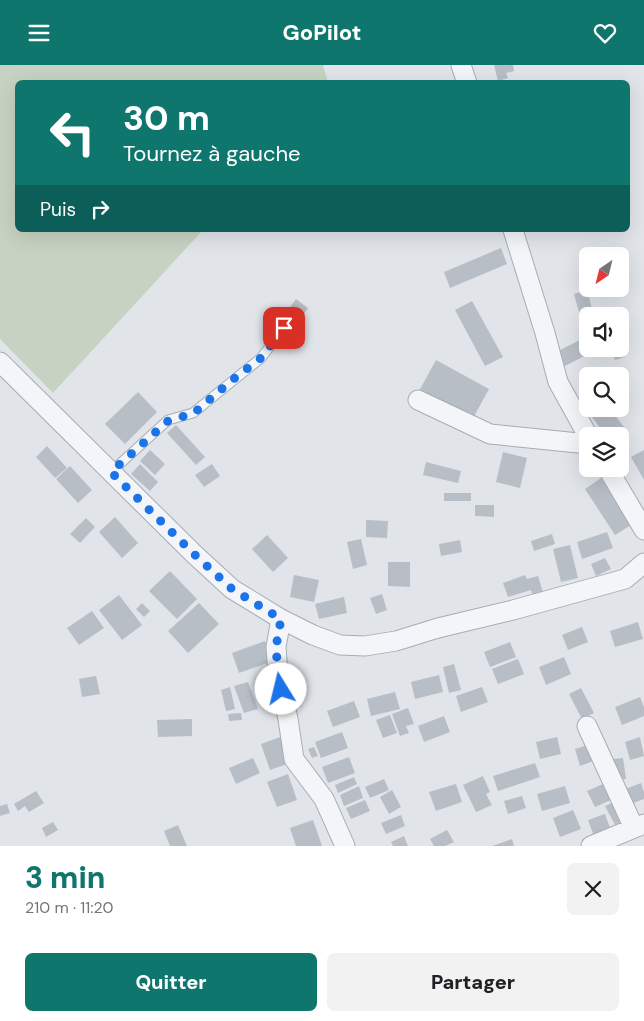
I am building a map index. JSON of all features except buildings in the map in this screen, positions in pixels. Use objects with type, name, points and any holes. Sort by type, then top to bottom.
[{"type":"street","points":[[461,65],[465,80]]},
{"type":"street","points":[[513,232],[545,333],[558,382],[583,427]]},
{"type":"street","points":[[0,362],[194,554],[232,589],[281,619],[313,635],[340,645],[365,646],[388,643],[438,628],[514,610],[625,579],[644,563]]},
{"type":"street","points":[[418,400],[490,434],[579,443]]},
{"type":"street","points":[[613,477],[644,530]]},
{"type":"street","points":[[281,619],[276,647],[278,673],[294,759],[324,799],[345,846]]},
{"type":"street","points":[[587,726],[639,826],[591,846]]},
{"type":"lane","points":[[111,472],[168,421],[194,413],[261,358],[284,328]]},
{"type":"green space","points":[[0,65],[323,65],[327,80],[15,80],[15,232],[201,232],[53,393],[0,339]]},
{"type":"route","points":[[281,689],[276,647],[281,619],[232,589],[111,472],[168,421],[194,413],[261,358],[284,328]]}]
